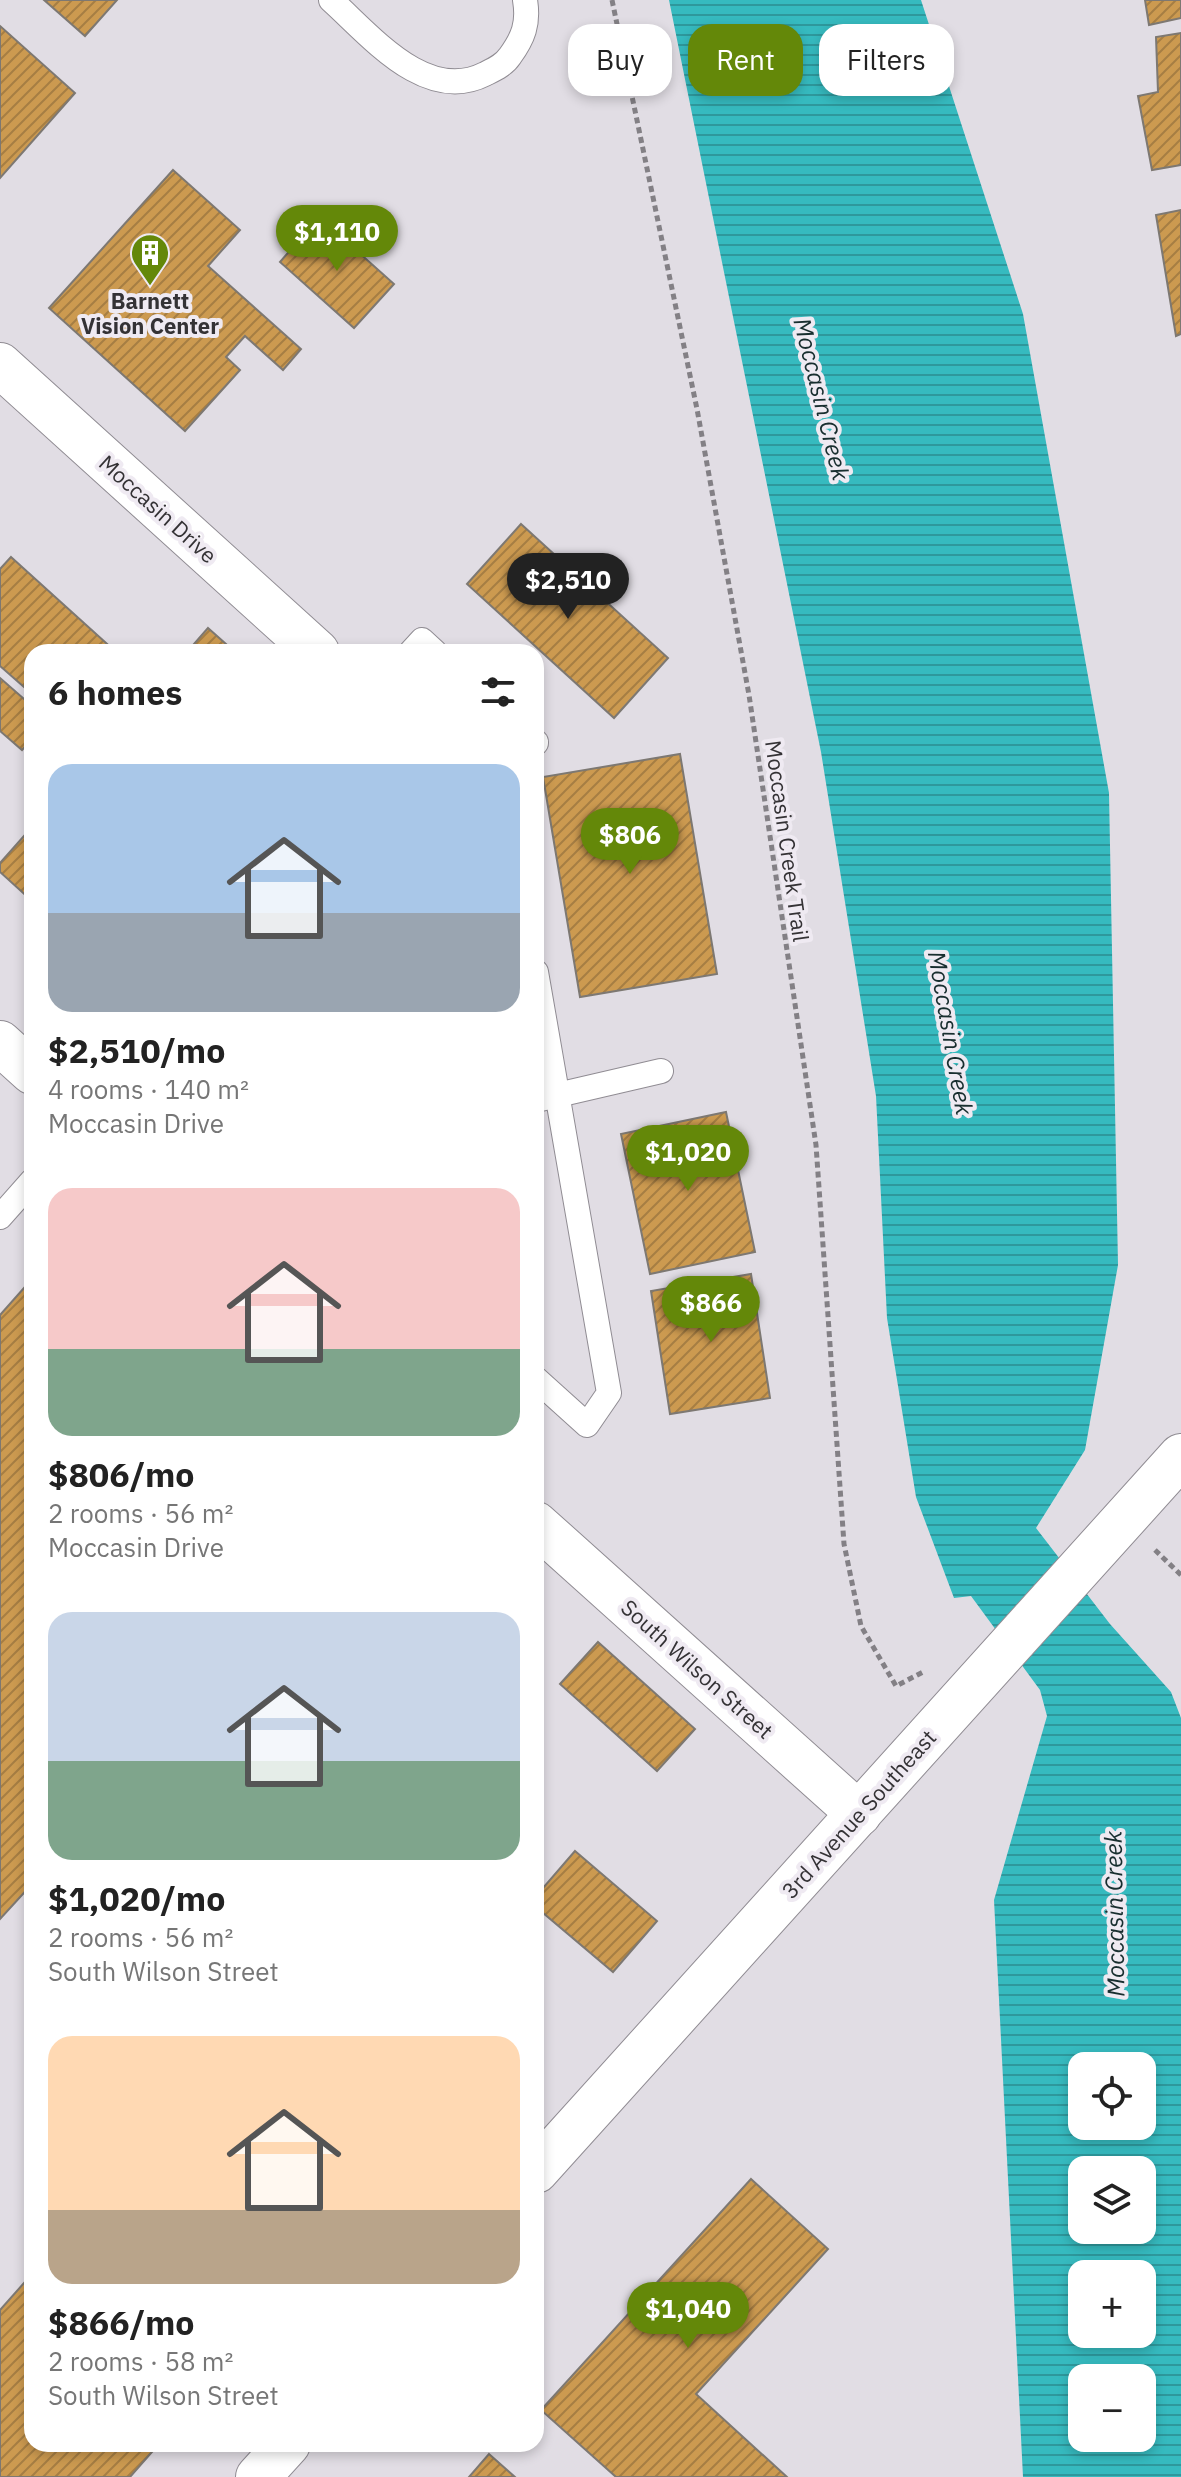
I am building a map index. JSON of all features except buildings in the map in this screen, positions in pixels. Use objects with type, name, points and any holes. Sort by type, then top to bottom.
[{"type":"street","name":"Moccasin Drive","points":[[0,365],[308,644]]},
{"type":"street","points":[[0,1043],[24,1065]]},
{"type":"street","name":"3rd Avenue Southeast","points":[[544,2162],[1181,1456]]},
{"type":"street","name":"South Wilson Street","points":[[544,1531],[859,1814]]},
{"type":"street","points":[[258,2477],[281,2452]]},
{"type":"lane","points":[[331,0],[405,66],[442,81],[474,80],[505,64],[525,35],[525,0]]},
{"type":"lane","points":[[544,1063],[547,1097],[609,1393],[587,1425],[544,1386]]},
{"type":"lane","points":[[547,1097],[661,1071]]},
{"type":"lane","points":[[0,1217],[24,1190]]},
{"type":"path","name":"Moccasin Creek Trail","points":[[612,0],[697,409],[752,710],[816,1145],[844,1544],[861,1626],[896,1686]]},
{"type":"water","name":"Moccasin Creek","points":[[669,0],[921,0],[929,24],[819,24],[819,96],[952,96],[1023,314],[1109,793],[1118,1265],[1085,1450],[1036,1528],[1110,1624],[1171,1692],[1181,1718],[1181,2477],[1023,2477],[994,1900],[1047,1716],[1040,1690],[971,1596],[954,1598],[916,1497],[887,1318],[876,1096],[821,752],[688,96],[803,96],[803,24],[688,24],[688,94]]},
{"type":"place","name":"Barnett Vision Center","points":[[150,287]]}]
